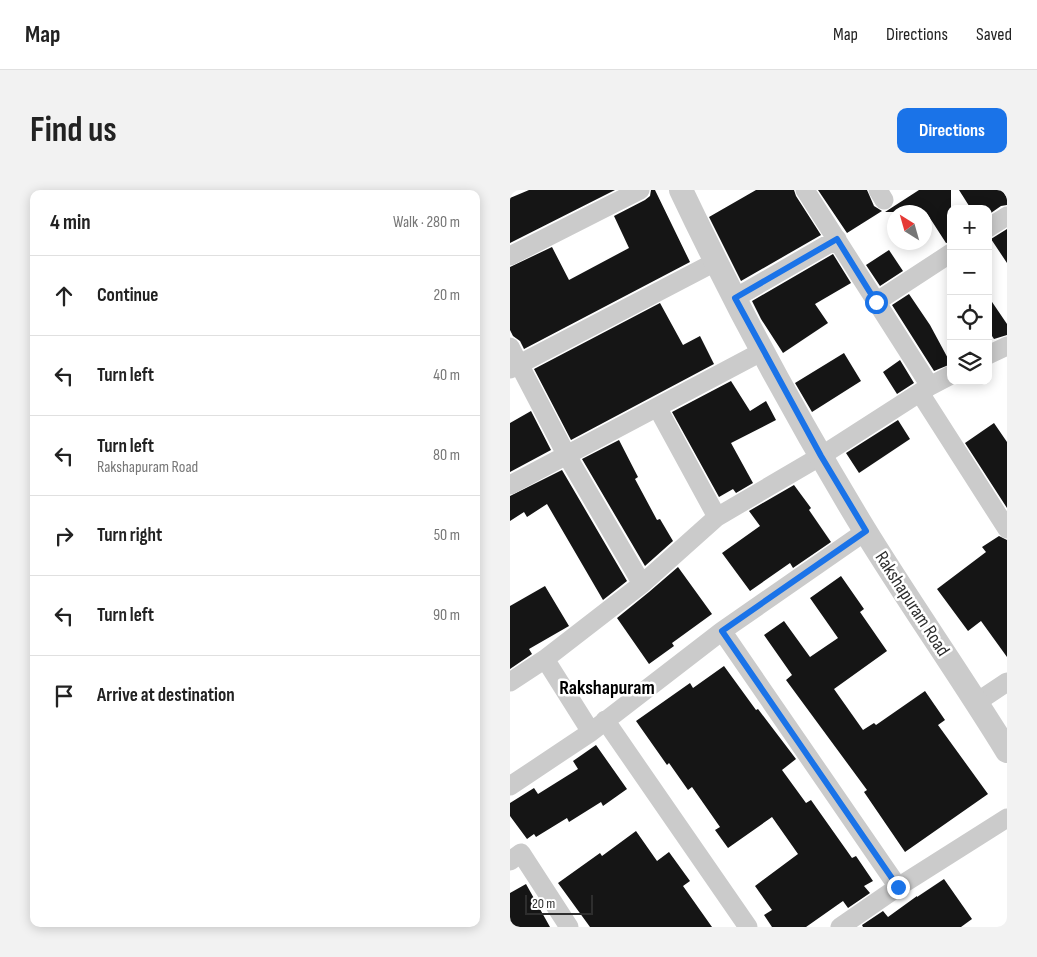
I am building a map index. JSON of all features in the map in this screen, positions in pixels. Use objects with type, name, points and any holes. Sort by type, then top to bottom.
[{"type":"street","points":[[510,256],[640,190]]},
{"type":"street","name":"Rakshapuram Road","points":[[681,190],[715,262],[821,456],[866,531],[1007,751]]},
{"type":"street","points":[[805,190],[876,302],[925,390],[1007,528]]},
{"type":"street","points":[[992,225],[1007,216]]},
{"type":"street","points":[[735,298],[837,239]]},
{"type":"street","points":[[876,302],[947,256]]},
{"type":"street","points":[[515,367],[715,262]]},
{"type":"street","points":[[510,347],[515,367],[642,584]]},
{"type":"street","points":[[510,485],[763,352]]},
{"type":"street","points":[[995,352],[1007,365]]},
{"type":"street","points":[[510,682],[545,659],[642,584],[717,518],[947,377]]},
{"type":"street","points":[[657,407],[717,518]]},
{"type":"street","points":[[510,786],[598,726],[722,631],[866,531]]},
{"type":"street","points":[[722,631],[898,887]]},
{"type":"street","points":[[545,659],[598,726],[748,927]]},
{"type":"street","points":[[977,702],[1007,682]]},
{"type":"street","points":[[840,927],[898,887],[1007,818]]},
{"type":"street","points":[[510,861],[521,853],[569,927]]},
{"type":"building","points":[[529,190],[615,190],[510,243],[510,198]]},
{"type":"building","points":[[651,190],[655,190],[690,262],[524,349],[520,341],[513,336],[510,330],[510,267],[552,247],[569,280],[629,248],[614,216],[645,200],[650,196]]},
{"type":"building","points":[[756,190],[794,190],[821,235],[741,281],[709,217]]},
{"type":"building","points":[[818,190],[867,190],[874,206],[882,211],[847,233]]},
{"type":"building","points":[[919,190],[951,190],[951,205],[947,205],[947,243],[932,221],[932,205],[896,205]]},
{"type":"building","points":[[959,190],[1002,190],[1007,198],[1007,205],[1001,206],[992,212],[992,205],[968,205]]},
{"type":"building","points":[[1007,229],[1007,263],[992,240],[992,238]]},
{"type":"building","points":[[889,250],[903,271],[880,286],[866,265]]},
{"type":"building","points":[[833,254],[851,283],[815,304],[828,323],[783,353],[752,301]]},
{"type":"building","points":[[909,294],[930,325],[947,357],[947,366],[934,371],[892,305]]},
{"type":"building","points":[[992,302],[1007,324],[1007,335],[994,339],[992,336]]},
{"type":"building","points":[[660,303],[683,345],[700,336],[714,364],[571,440],[534,369]]},
{"type":"building","points":[[844,353],[861,381],[812,412],[795,383]]},
{"type":"building","points":[[900,360],[914,383],[897,394],[883,372]]},
{"type":"building","points":[[731,381],[750,411],[766,401],[776,420],[731,443],[753,483],[736,493],[733,489],[719,497],[672,412]]},
{"type":"building","points":[[531,411],[551,450],[510,472],[510,423]]},
{"type":"building","points":[[898,420],[910,439],[859,473],[846,453]]},
{"type":"building","points":[[994,423],[1007,442],[1007,508],[965,443]]},
{"type":"building","points":[[619,440],[638,477],[635,479],[657,520],[660,519],[673,541],[645,566],[582,459]]},
{"type":"building","points":[[562,470],[627,581],[603,600],[547,504],[527,517],[524,512],[510,521],[510,496]]},
{"type":"building","points":[[794,485],[811,508],[809,510],[831,542],[793,568],[790,563],[750,591],[722,553],[760,526],[749,511]]},
{"type":"building","points":[[999,536],[1007,540],[1007,657],[981,621],[968,631],[937,589],[986,552],[982,547]]},
{"type":"building","points":[[678,567],[712,614],[672,643],[674,646],[649,664],[617,618]]},
{"type":"building","points":[[841,576],[864,609],[860,612],[887,651],[834,689],[863,730],[874,723],[876,725],[925,691],[945,720],[938,725],[988,794],[905,852],[864,792],[867,790],[786,680],[792,675],[764,635],[784,621],[810,657],[838,638],[810,598]]},
{"type":"building","points":[[545,586],[569,626],[529,649],[532,654],[510,669],[510,606]]},
{"type":"building","points":[[724,666],[756,710],[758,709],[796,759],[782,770],[806,803],[811,800],[852,858],[856,856],[873,881],[864,886],[870,893],[848,908],[843,901],[806,927],[772,927],[764,915],[772,910],[755,886],[798,854],[772,817],[728,848],[715,830],[720,827],[692,787],[688,790],[669,763],[667,765],[636,721],[690,683],[693,688]]},
{"type":"building","points":[[596,745],[627,789],[603,806],[601,802],[569,822],[567,818],[536,837],[534,834],[527,839],[510,816],[510,803],[534,788],[538,794],[578,769],[573,761]]},
{"type":"building","points":[[636,831],[657,861],[669,852],[690,881],[683,886],[712,927],[590,927],[558,883],[600,853],[602,856]]},
{"type":"building","points":[[944,879],[972,919],[961,927],[863,927],[862,925],[883,911],[888,917]]},
{"type":"building","points":[[526,884],[550,927],[510,927],[510,893]]},
{"type":"district","name":"Rakshapuram","points":[[607,688]]},
{"type":"route","points":[[876,302],[837,239],[735,298],[821,456],[866,531],[722,631],[898,887]]}]
